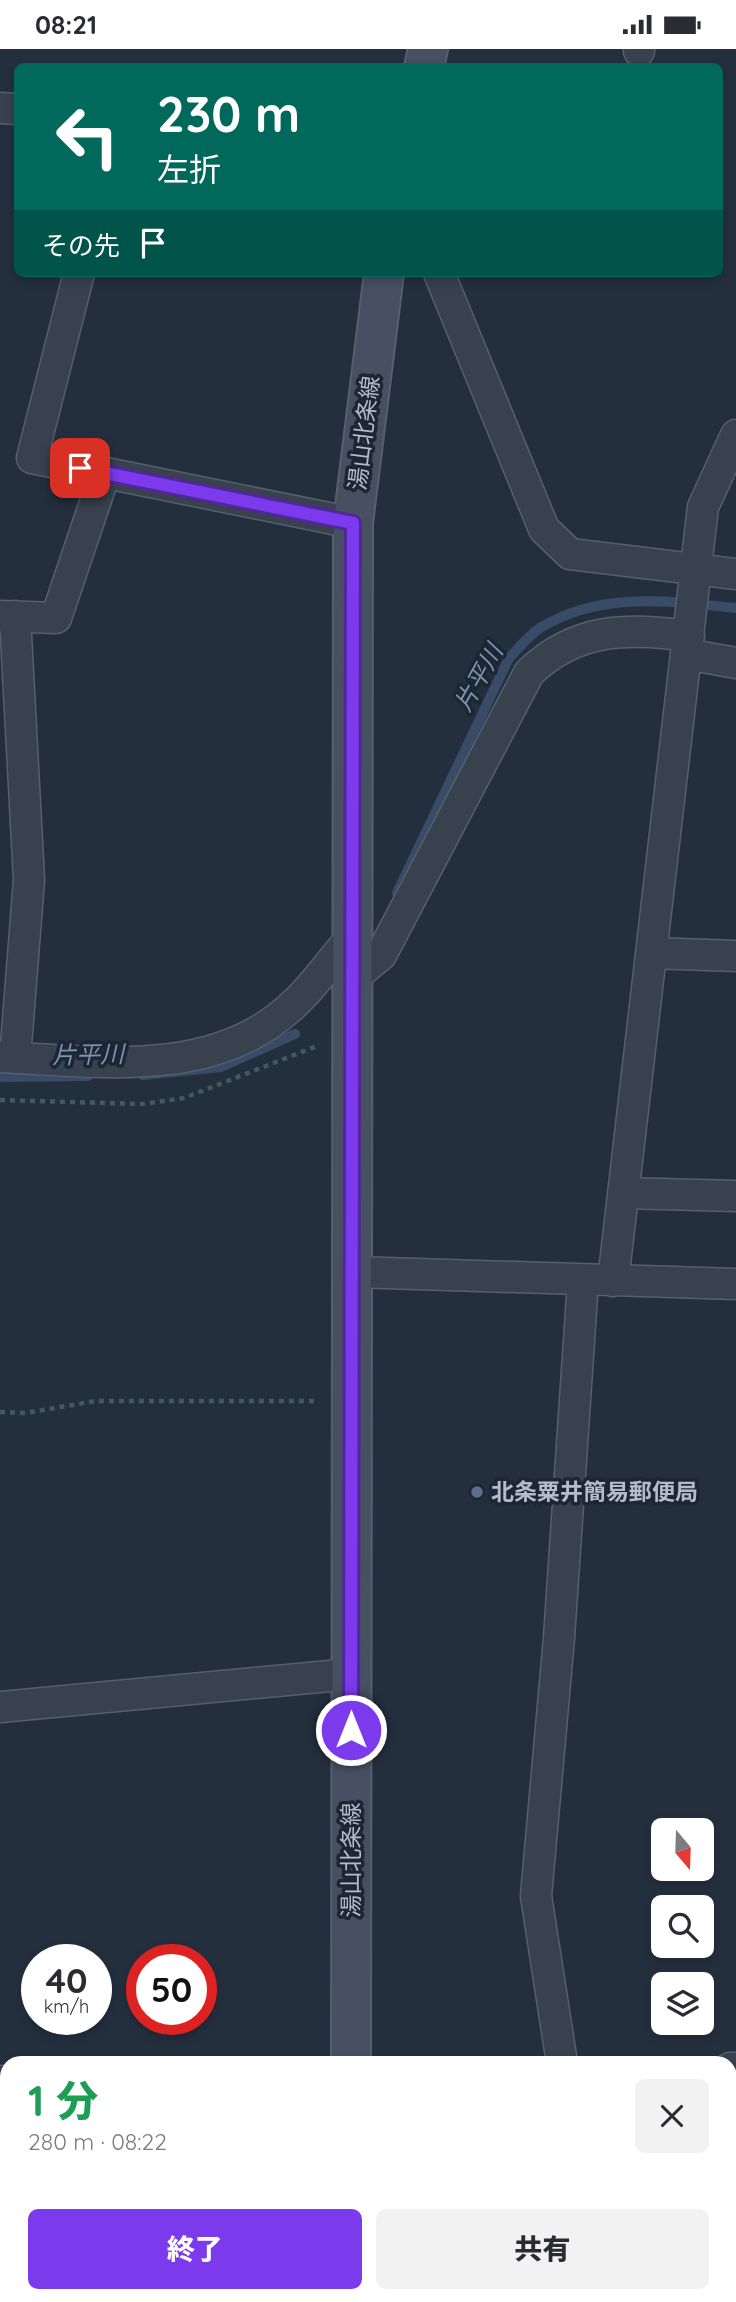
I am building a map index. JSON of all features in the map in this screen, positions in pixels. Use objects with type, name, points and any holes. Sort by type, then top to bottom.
[{"type":"main road","name":"湯山北条線","points":[[351,2056],[353,523],[384,277]]},
{"type":"street","points":[[78,277],[32,459],[353,523]]},
{"type":"street","points":[[441,277],[544,529],[570,554],[695,576],[736,574]]},
{"type":"street","points":[[613,1281],[703,507],[736,435]]},
{"type":"street","points":[[104,473],[55,618],[7,616],[29,880],[8,1057],[145,1063],[182,1059],[223,1045],[258,1031],[286,1012],[353,936]]},
{"type":"street","points":[[354,978],[381,955],[529,673],[549,653],[576,640],[611,633],[653,631],[688,640],[736,663]]},
{"type":"street","points":[[651,953],[736,956]]},
{"type":"street","points":[[623,1193],[736,1196]]},
{"type":"street","points":[[354,1272],[736,1284]]},
{"type":"street","points":[[561,2056],[536,1896],[559,1638],[583,1281]]},
{"type":"street","points":[[0,1707],[351,1674]]},
{"type":"path","points":[[0,1412],[26,1413],[95,1401],[353,1401]]},
{"type":"waterway","name":"片平川","points":[[397,893],[509,658],[536,631],[563,616],[587,608],[636,601],[736,608]]},
{"type":"waterway","name":"片平川","points":[[143,1075],[221,1067],[295,1034]]},
{"type":"waterway","name":"片平川","points":[[0,1077],[88,1076]]},
{"type":"place","name":"北条粟井簡易郵便局","points":[[477,1492]]},
{"type":"route","points":[[80,468],[353,523],[354,1272],[351,1730]]}]
